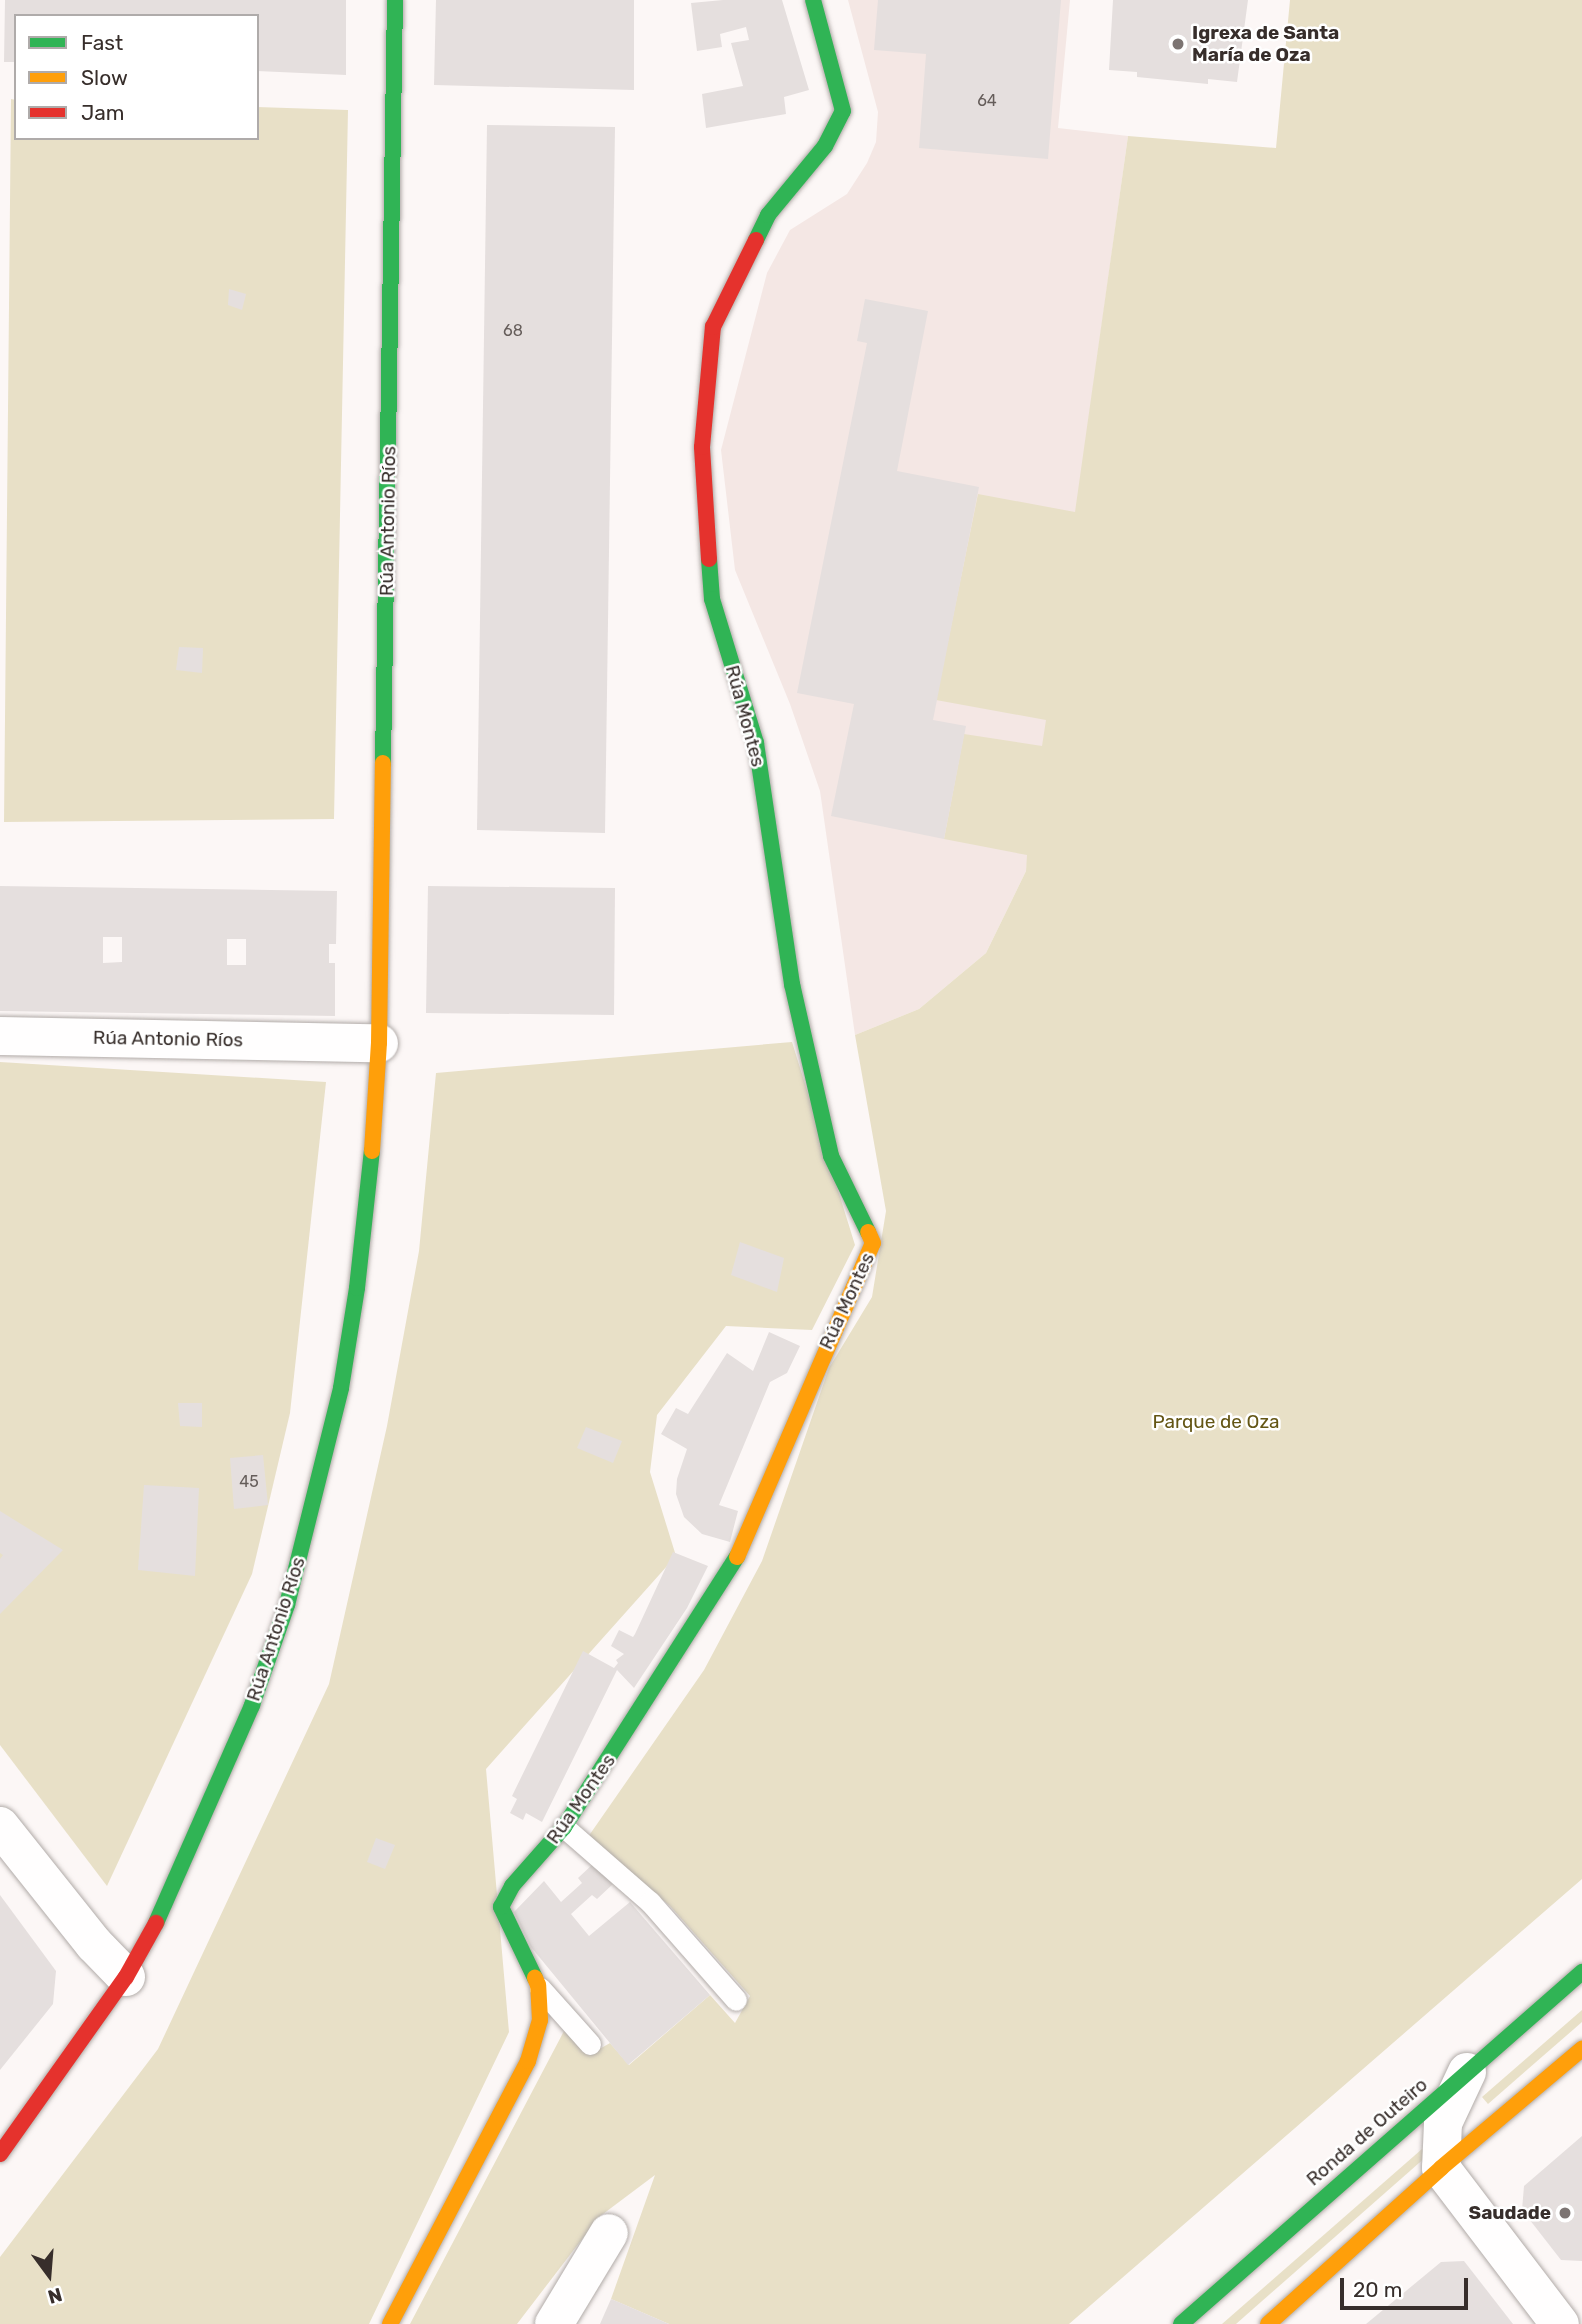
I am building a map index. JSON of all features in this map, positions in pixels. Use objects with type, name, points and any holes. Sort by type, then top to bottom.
[{"type":"street","name":"Rúa Antonio Ríos","points":[[0,2154],[126,1977],[149,1936],[252,1705],[287,1605],[320,1478],[347,1351],[358,1288],[373,1144],[379,1043],[395,0]]},
{"type":"street","name":"Rúa Montes","points":[[390,2324],[528,2061],[540,2020],[538,1985],[501,1907],[512,1886],[564,1827],[732,1568],[873,1243],[831,1156],[792,984],[756,743],[712,599],[702,447],[713,327],[768,215],[825,146],[843,111],[813,0]]},
{"type":"street","name":"Rúa Antonio Ríos","points":[[0,1036],[379,1043]]},
{"type":"street","points":[[0,1826],[94,1944],[126,1977]]},
{"type":"street","name":"Ronda de Outeiro","points":[[1181,2324],[1582,1972]]},
{"type":"street","points":[[1268,2324],[1441,2168],[1582,2049]]},
{"type":"street","points":[[1467,2072],[1443,2123],[1441,2168],[1560,2324]]},
{"type":"street","points":[[554,2324],[609,2233]]},
{"type":"lane","points":[[564,1827],[650,1902],[736,2000]]},
{"type":"lane","points":[[538,1985],[590,2044]]},
{"type":"shaded area","points":[[848,0],[1070,0],[1058,128],[1128,136],[1026,871],[986,953],[919,1009],[855,1035],[820,791],[790,704],[735,570],[721,450],[767,273],[790,230],[847,194],[867,163],[876,142],[878,112]]},
{"type":"green space","name":"Parque de Oza","points":[[1290,0],[1582,0],[1582,1879],[1069,2324],[669,2324],[611,2299],[655,2175],[599,2217],[517,2324],[410,2324],[564,2031],[589,2055],[610,2043],[629,2065],[710,1995],[735,2023],[750,1996],[670,1906],[588,1837],[704,1670],[762,1561],[829,1368],[872,1297],[886,1211],[855,1035],[919,1009],[986,953],[1026,871],[1027,855],[944,839],[964,734],[1042,746],[1046,720],[936,700],[978,494],[1075,512],[1128,136],[1276,148]]},
{"type":"green space","points":[[11,99],[14,100],[14,140],[259,140],[259,107],[348,110],[334,819],[4,822]]},
{"type":"green space","points":[[792,1042],[855,1245],[812,1330],[726,1326],[657,1415],[650,1472],[676,1556],[486,1769],[509,2032],[369,2324],[0,2324],[0,2257],[158,2049],[329,1684],[387,1426],[419,1251],[436,1073]]},
{"type":"green space","points":[[0,1062],[326,1082],[290,1413],[252,1574],[107,1886],[0,1745]]},
{"type":"green space","points":[[1582,2010],[1582,2022],[1488,2104],[1482,2097]]},
{"type":"green space","points":[[1422,2149],[1427,2156],[1236,2324],[1222,2324]]},
{"type":"building","points":[[5,0],[346,0],[346,75],[259,71],[259,14],[14,14],[14,62],[4,62]]},
{"type":"building","points":[[436,0],[634,0],[634,90],[434,85]]},
{"type":"building","points":[[782,0],[809,90],[784,97],[786,114],[706,128],[702,94],[743,86],[731,43],[749,40],[746,27],[720,34],[722,47],[697,51],[691,3]]},
{"type":"building","points":[[878,0],[1061,0],[1048,159],[919,148],[926,54],[874,50]]},
{"type":"building","name":"Igrexa de Santa María de Oza","points":[[1113,0],[1248,0],[1237,82],[1208,79],[1208,84],[1137,77],[1137,72],[1109,70]]},
{"type":"building","points":[[487,125],[615,127],[605,833],[477,830]]},
{"type":"building","points":[[229,289],[246,294],[242,310],[228,305]]},
{"type":"building","points":[[865,299],[928,311],[897,471],[979,487],[933,720],[966,726],[944,839],[831,816],[854,704],[797,693],[867,343],[857,341]]},
{"type":"building","points":[[179,647],[203,648],[202,673],[176,670]]},
{"type":"building","points":[[0,886],[337,891],[336,944],[329,944],[329,963],[335,963],[335,1016],[0,1011]],"holes":[[[103,937],[122,937],[122,962],[103,963]],[[227,939],[246,939],[246,965],[227,965]]]},
{"type":"building","points":[[428,886],[615,888],[614,1015],[426,1013]]},
{"type":"building","points":[[740,1242],[784,1258],[777,1292],[731,1275]]},
{"type":"building","points":[[769,1332],[800,1346],[787,1373],[770,1382],[719,1505],[738,1511],[730,1542],[702,1534],[684,1517],[676,1494],[677,1479],[687,1449],[661,1434],[676,1408],[688,1414],[727,1353],[753,1371]]},
{"type":"building","points":[[178,1403],[202,1403],[202,1427],[180,1426]]},
{"type":"building","points":[[586,1427],[622,1441],[613,1463],[577,1448]]},
{"type":"building","points":[[263,1455],[268,1505],[234,1509],[230,1458]]},
{"type":"building","points":[[144,1485],[199,1488],[195,1576],[138,1570]]},
{"type":"building","points":[[0,1511],[63,1550],[0,1614],[0,1559],[3,1555],[0,1553]]},
{"type":"building","points":[[673,1552],[708,1566],[687,1608],[634,1688],[617,1670],[542,1822],[526,1813],[523,1820],[510,1813],[517,1799],[512,1796],[583,1651],[614,1668],[618,1663],[616,1660],[624,1654],[611,1646],[619,1630],[633,1637]]},
{"type":"building","points":[[376,1838],[395,1845],[385,1869],[367,1862]]},
{"type":"building","points":[[593,1864],[613,1884],[597,1899],[592,1895],[571,1914],[589,1936],[630,1902],[710,1995],[628,2065],[531,1947],[514,1912],[544,1881],[561,1902],[582,1883],[578,1878]]},
{"type":"building","points":[[0,1895],[56,1971],[53,2004],[0,2070]]},
{"type":"building","points":[[1582,2136],[1582,2261],[1561,2260],[1522,2210],[1524,2186]]},
{"type":"building","points":[[1464,2261],[1513,2324],[1366,2324],[1441,2262]]},
{"type":"building","points":[[611,2299],[616,2301],[669,2324],[600,2324]]},
{"type":"traffic: fast","points":[[383,763],[395,0]]},
{"type":"traffic: fast","points":[[756,240],[768,215],[825,146],[843,111],[813,0]]},
{"type":"traffic: fast","points":[[709,559],[712,599],[756,743],[792,984],[831,1156],[868,1232]]},
{"type":"traffic: fast","points":[[156,1923],[252,1705],[287,1605],[341,1388],[357,1288],[372,1151]]},
{"type":"traffic: fast","points":[[535,1978],[501,1907],[512,1886],[564,1827],[737,1557]]},
{"type":"traffic: fast","points":[[1181,2324],[1582,1972]]},
{"type":"traffic: slow","points":[[372,1151],[379,1043],[383,763]]},
{"type":"traffic: slow","points":[[737,1557],[873,1243],[868,1232]]},
{"type":"traffic: slow","points":[[390,2324],[528,2061],[540,2020],[538,1985],[535,1978]]},
{"type":"traffic: slow","points":[[1268,2324],[1441,2168],[1582,2049]]},
{"type":"traffic: jam","points":[[709,559],[702,447],[713,327],[756,240]]},
{"type":"traffic: jam","points":[[0,2154],[126,1977],[156,1923]]},
{"type":"place","name":"Igrexa de Santa María de Oza","points":[[1178,44]]},
{"type":"place","name":"Saudade","points":[[1565,2213]]}]
